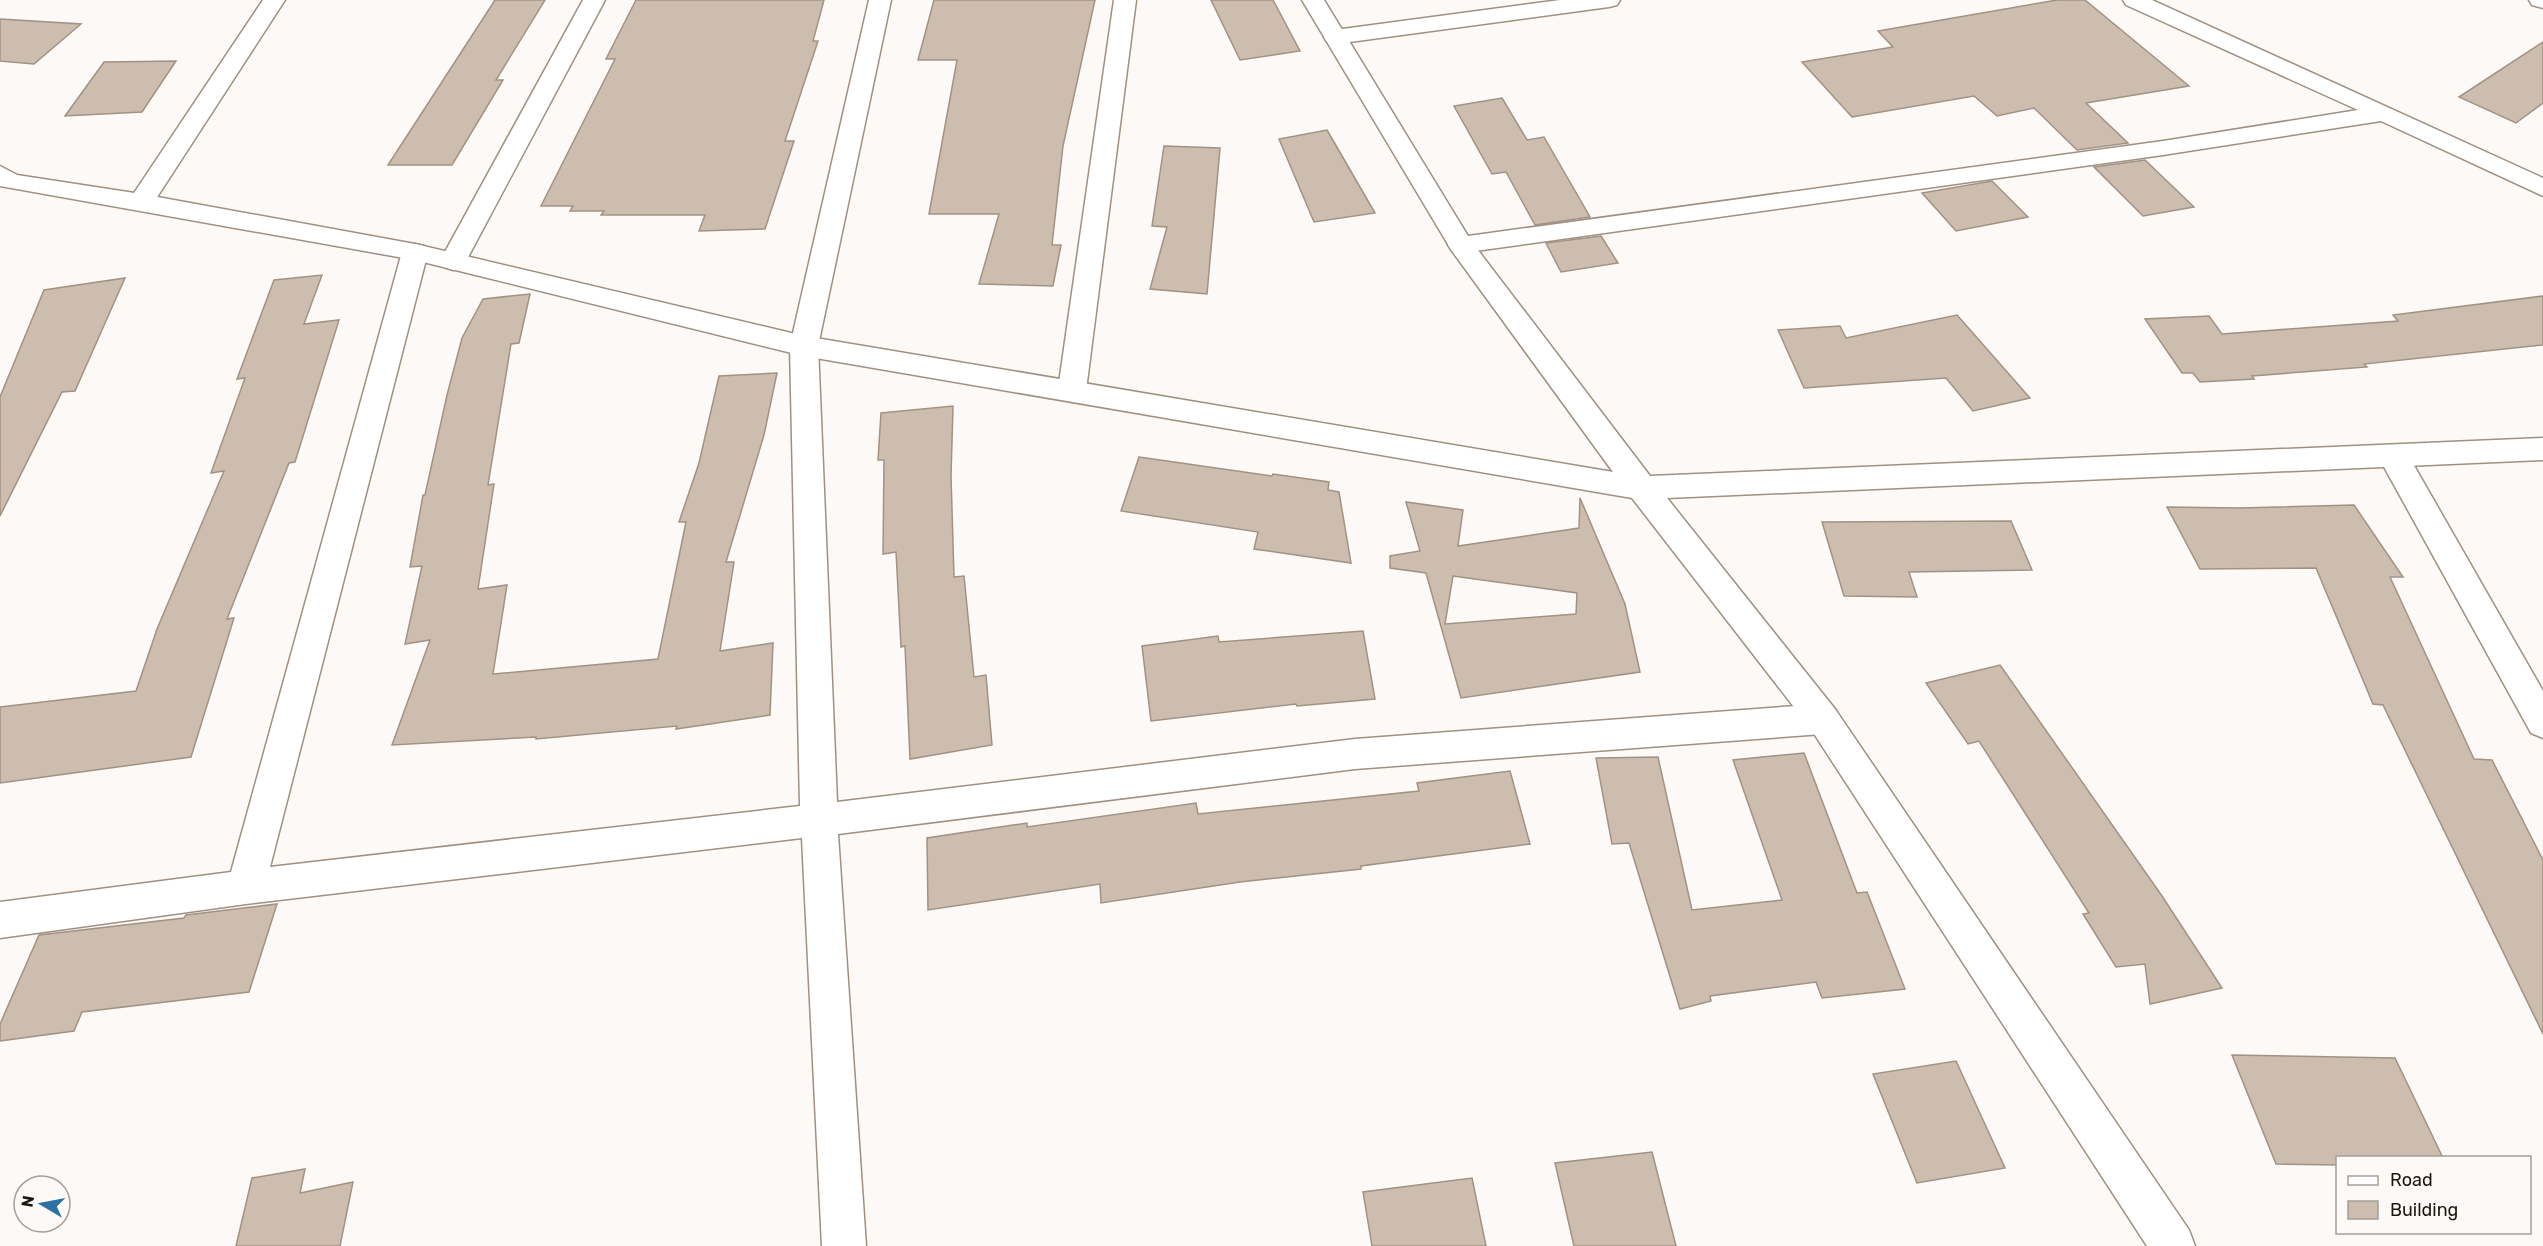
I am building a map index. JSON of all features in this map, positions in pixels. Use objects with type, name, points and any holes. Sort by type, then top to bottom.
[{"type":"street","points":[[141,201],[274,0]]},
{"type":"street","points":[[453,261],[594,0]]},
{"type":"street","points":[[844,1246],[819,820],[804,346],[880,0]]},
{"type":"street","points":[[1072,390],[1125,0]]},
{"type":"street","points":[[1313,0],[1461,245],[1642,488],[1823,719],[2173,1246]]},
{"type":"street","points":[[1335,37],[1609,0]]},
{"type":"street","points":[[2134,0],[2543,188]]},
{"type":"street","points":[[1461,245],[2163,148],[2384,113]]},
{"type":"street","points":[[3,185],[141,201],[415,252],[804,346],[1642,488],[2543,449]]},
{"type":"street","points":[[246,887],[415,252]]},
{"type":"street","points":[[2392,456],[2543,723]]},
{"type":"street","points":[[0,920],[246,887],[1355,754],[1823,719]]},
{"type":"building","points":[[495,0],[545,0],[496,80],[503,80],[452,165],[388,165]]},
{"type":"building","points":[[636,0],[824,0],[813,41],[818,41],[785,141],[794,141],[765,229],[699,231],[705,215],[601,215],[604,211],[570,211],[573,206],[541,206],[615,59],[606,59]]},
{"type":"building","points":[[934,0],[1095,0],[1063,146],[1052,245],[1061,245],[1053,286],[979,284],[999,214],[929,214],[957,60],[918,60]]},
{"type":"building","points":[[1211,0],[1273,0],[1300,51],[1240,60]]},
{"type":"building","points":[[2057,0],[2085,0],[2189,86],[2086,103],[2128,143],[2077,150],[2034,108],[1997,116],[1974,96],[1852,117],[1802,62],[1893,47],[1878,31]]},
{"type":"building","points":[[0,19],[81,24],[34,64],[0,61]]},
{"type":"building","points":[[2543,42],[2543,103],[2516,123],[2459,97]]},
{"type":"building","points":[[176,61],[142,112],[65,116],[104,62]]},
{"type":"building","points":[[1502,98],[1527,140],[1544,137],[1590,217],[1535,225],[1506,172],[1492,174],[1454,106]]},
{"type":"building","points":[[1327,130],[1375,213],[1314,222],[1279,139]]},
{"type":"building","points":[[1164,146],[1220,148],[1207,294],[1150,289],[1167,227],[1152,226]]},
{"type":"building","points":[[2145,160],[2194,207],[2143,216],[2094,167]]},
{"type":"building","points":[[1992,181],[2028,217],[1956,231],[1922,193]]},
{"type":"building","points":[[1601,236],[1618,263],[1561,272],[1546,243]]},
{"type":"building","points":[[322,275],[304,324],[339,320],[295,462],[289,463],[227,619],[234,618],[191,757],[0,783],[0,707],[136,691],[157,629],[224,471],[211,473],[245,378],[237,379],[274,280]]},
{"type":"building","points":[[125,278],[75,391],[62,392],[0,516],[0,397],[44,290]]},
{"type":"building","points":[[530,294],[519,343],[511,344],[488,485],[494,484],[478,589],[507,585],[493,674],[658,659],[686,522],[679,522],[699,463],[719,376],[777,373],[764,435],[726,562],[734,562],[720,651],[773,643],[770,715],[676,729],[677,726],[536,739],[536,737],[392,745],[430,640],[405,644],[422,566],[410,567],[423,495],[425,495],[462,338],[483,299]]},
{"type":"building","points":[[2543,296],[2543,345],[2364,364],[2367,367],[2252,376],[2254,379],[2200,382],[2193,373],[2182,373],[2145,319],[2209,316],[2222,334],[2398,321],[2393,315]]},
{"type":"building","points":[[1957,315],[2030,398],[1973,411],[1946,378],[1804,388],[1778,330],[1840,326],[1846,338]]},
{"type":"building","points":[[953,406],[951,476],[954,577],[964,576],[974,677],[986,675],[992,745],[910,759],[905,646],[901,647],[896,552],[883,554],[884,460],[878,460],[881,413]]},
{"type":"building","points":[[1139,457],[1329,482],[1328,490],[1339,492],[1351,563],[1254,549],[1258,532],[1121,511]]},
{"type":"building","points":[[1580,498],[1625,604],[1640,672],[1461,698],[1426,573],[1390,568],[1390,556],[1420,551],[1406,502],[1463,510],[1458,546],[1579,528]],"holes":[[[1453,576],[1577,593],[1576,614],[1445,624]]]},
{"type":"building","points":[[2354,505],[2403,577],[2390,577],[2474,759],[2492,760],[2543,860],[2543,1034],[2383,705],[2373,704],[2316,568],[2200,569],[2167,507]]},
{"type":"building","points":[[2011,521],[2032,570],[1909,572],[1917,597],[1844,596],[1822,522]]},
{"type":"building","points":[[1363,631],[1375,699],[1297,706],[1296,704],[1151,721],[1142,646],[1218,636],[1219,642]]},
{"type":"building","points":[[2000,665],[2162,896],[2222,988],[2150,1004],[2145,964],[2116,967],[2083,914],[2089,913],[1979,741],[1968,744],[1926,683]]},
{"type":"building","points":[[1804,753],[1857,893],[1867,892],[1905,989],[1822,998],[1816,982],[1710,996],[1711,1001],[1680,1009],[1629,843],[1612,844],[1596,758],[1658,757],[1692,910],[1782,900],[1733,760]]},
{"type":"building","points":[[1510,771],[1530,844],[1361,866],[1361,869],[1240,882],[1101,903],[1100,884],[928,910],[927,838],[1027,823],[1027,827],[1196,803],[1198,814],[1419,791],[1417,783]]},
{"type":"building","points":[[277,904],[249,992],[82,1012],[74,1031],[0,1041],[0,1024],[39,935],[184,918],[186,915]]},
{"type":"building","points":[[2232,1055],[2395,1058],[2442,1156],[2336,1156],[2336,1165],[2276,1164]]},
{"type":"building","points":[[1956,1061],[2005,1168],[1917,1183],[1873,1074]]},
{"type":"building","points":[[1652,1152],[1676,1246],[1574,1246],[1555,1163]]},
{"type":"building","points":[[305,1169],[300,1193],[353,1182],[340,1246],[236,1246],[252,1178]]},
{"type":"building","points":[[1472,1178],[1486,1246],[1372,1246],[1363,1192]]}]
